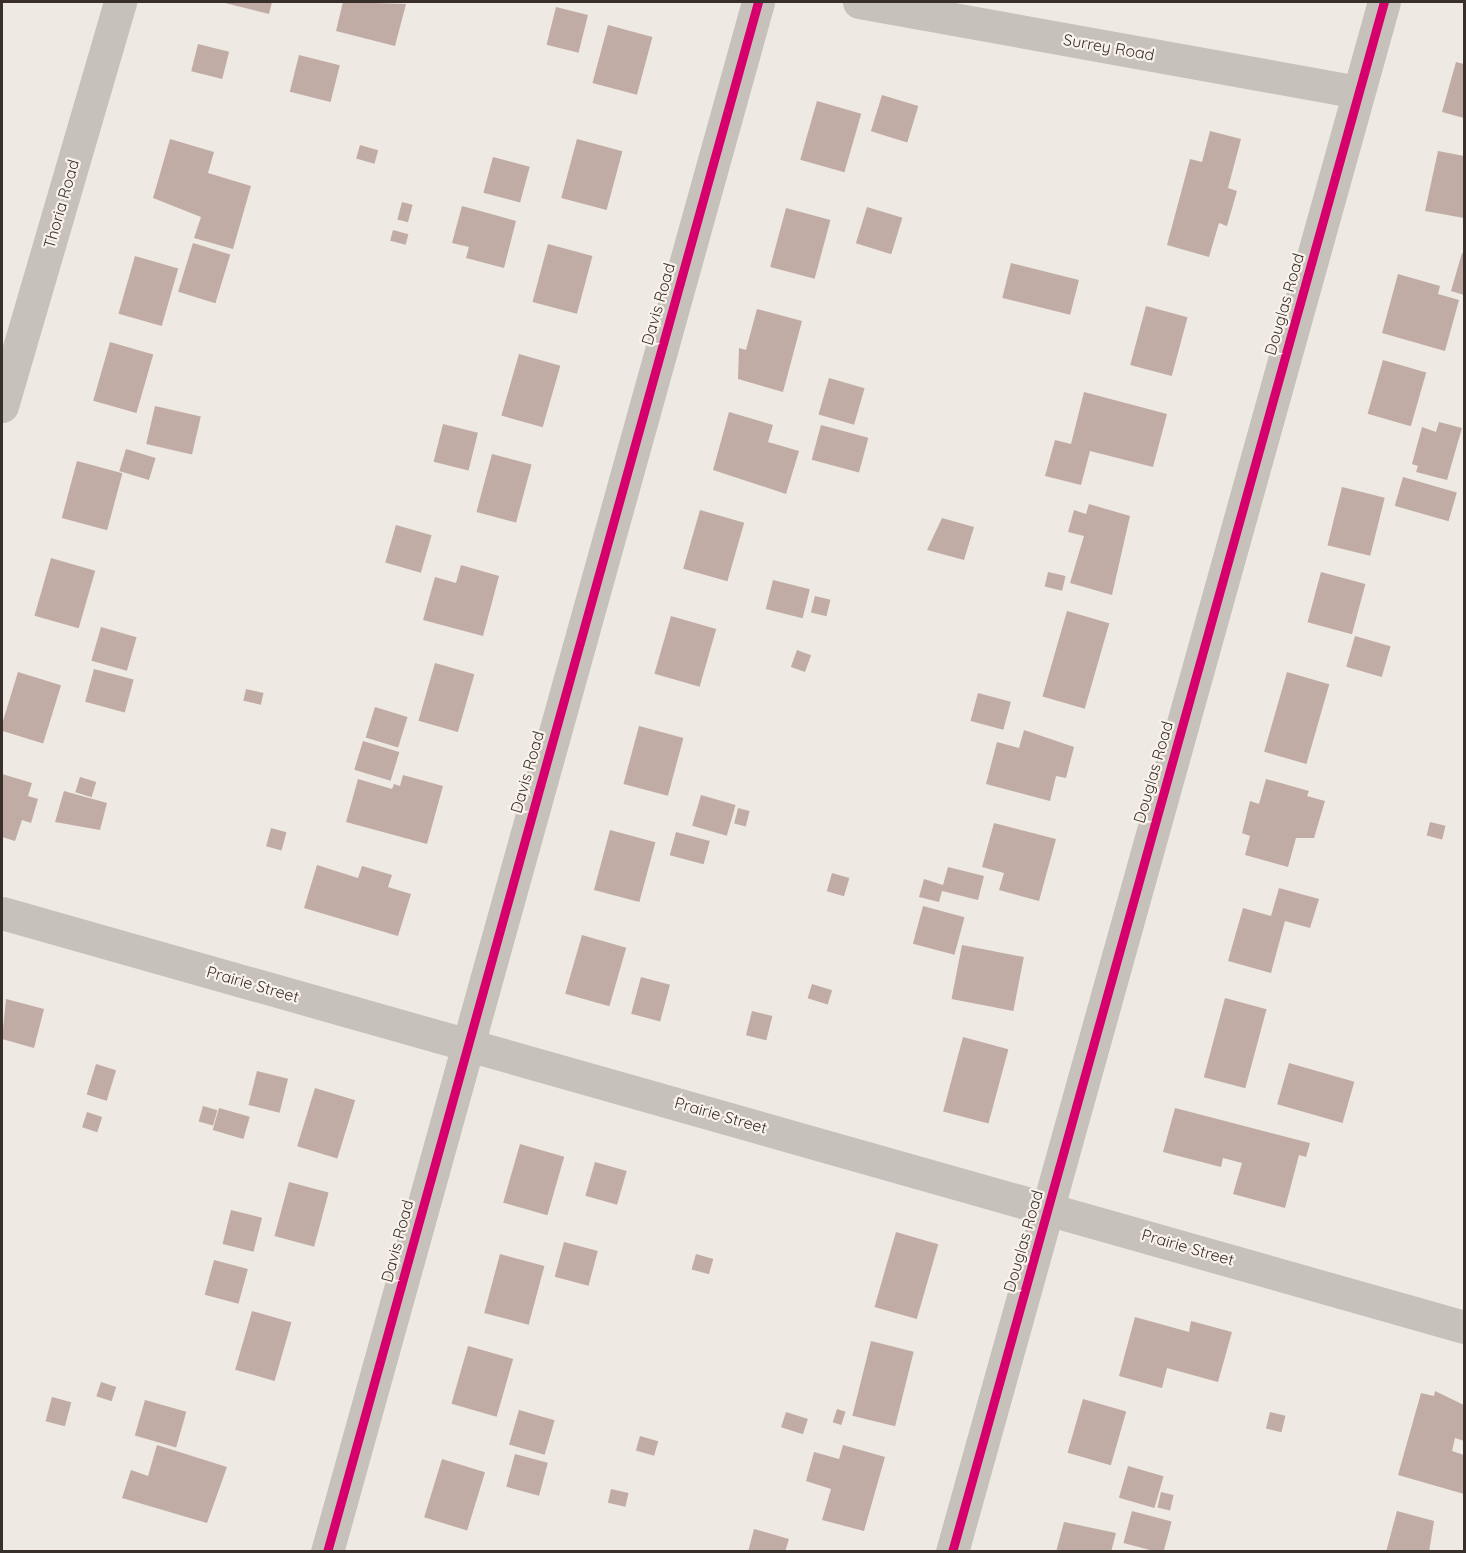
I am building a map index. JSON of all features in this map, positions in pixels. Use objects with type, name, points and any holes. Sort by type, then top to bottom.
[{"type":"street","name":"Thoria Road","points":[[2,406],[8,363],[120,2]]},
{"type":"street","name":"Davis Road","points":[[327,1551],[758,2]]},
{"type":"street","name":"Surrey Road","points":[[859,2],[1358,92]]},
{"type":"street","name":"Douglas Road","points":[[951,1551],[1384,2]]},
{"type":"street","name":"Prairie Street","points":[[2,913],[1048,1206],[1452,1324]]},
{"type":"building","points":[[221,2],[272,2],[269,14]]},
{"type":"building","points":[[343,2],[406,4],[395,46],[336,31]]},
{"type":"building","points":[[556,7],[588,15],[579,53],[547,45]]},
{"type":"building","points":[[608,25],[652,37],[637,95],[592,83]]},
{"type":"building","points":[[198,44],[229,52],[222,79],[191,71]]},
{"type":"building","points":[[299,55],[340,65],[331,102],[290,92]]},
{"type":"building","points":[[1456,62],[1464,64],[1464,118],[1442,112]]},
{"type":"building","points":[[882,95],[918,106],[907,142],[871,131]]},
{"type":"building","points":[[817,101],[861,114],[844,172],[800,160]]},
{"type":"building","points":[[1210,131],[1241,139],[1228,188],[1237,191],[1227,226],[1219,223],[1209,257],[1167,245],[1190,159],[1202,162]]},
{"type":"building","points":[[170,139],[214,152],[208,173],[251,186],[233,249],[194,238],[201,217],[153,198]]},
{"type":"building","points":[[577,139],[622,151],[607,210],[561,198]]},
{"type":"building","points":[[360,145],[378,150],[374,164],[356,158]]},
{"type":"building","points":[[1438,151],[1464,156],[1464,218],[1425,211]]},
{"type":"building","points":[[493,157],[530,167],[520,203],[483,193]]},
{"type":"building","points":[[402,202],[413,205],[408,222],[397,219]]},
{"type":"building","points":[[462,206],[516,221],[504,268],[466,258],[469,247],[452,243]]},
{"type":"building","points":[[867,207],[902,218],[891,254],[856,243]]},
{"type":"building","points":[[786,208],[830,220],[815,279],[770,267]]},
{"type":"building","points":[[393,230],[408,234],[406,245],[390,241]]},
{"type":"building","points":[[193,243],[230,254],[215,303],[178,292]]},
{"type":"building","points":[[548,244],[592,256],[577,314],[532,302]]},
{"type":"building","points":[[1462,253],[1464,254],[1464,295],[1451,291]]},
{"type":"building","points":[[135,256],[178,268],[162,326],[118,314]]},
{"type":"building","points":[[1011,263],[1079,280],[1070,315],[1002,298]]},
{"type":"building","points":[[1398,274],[1440,286],[1438,294],[1459,300],[1445,351],[1382,333]]},
{"type":"building","points":[[1146,306],[1188,317],[1172,376],[1130,365]]},
{"type":"building","points":[[757,309],[802,321],[783,392],[738,379],[739,348],[746,350]]},
{"type":"building","points":[[110,342],[153,354],[136,413],[93,401]]},
{"type":"building","points":[[519,354],[560,366],[543,427],[501,416]]},
{"type":"building","points":[[1383,360],[1426,372],[1411,426],[1368,414]]},
{"type":"building","points":[[829,378],[865,388],[854,425],[819,415]]},
{"type":"building","points":[[1084,392],[1167,414],[1153,467],[1090,451],[1081,485],[1045,476],[1055,440],[1071,444]]},
{"type":"building","points":[[155,406],[201,417],[192,455],[146,444]]},
{"type":"building","points":[[729,412],[773,425],[768,442],[799,451],[786,494],[713,470]]},
{"type":"building","points":[[1439,422],[1462,428],[1447,480],[1416,472],[1418,466],[1412,464],[1422,427],[1436,432]]},
{"type":"building","points":[[443,424],[478,433],[468,471],[434,462]]},
{"type":"building","points":[[821,425],[868,438],[859,472],[812,460]]},
{"type":"building","points":[[126,449],[156,458],[149,480],[119,471]]},
{"type":"building","points":[[492,454],[532,465],[516,523],[476,512]]},
{"type":"building","points":[[77,461],[122,473],[107,530],[62,518]]},
{"type":"building","points":[[1403,477],[1457,492],[1449,521],[1395,506]]},
{"type":"building","points":[[1342,487],[1385,498],[1370,556],[1327,545]]},
{"type":"building","points":[[1089,504],[1130,516],[1112,595],[1070,583],[1084,536],[1068,532],[1074,510],[1086,514]]},
{"type":"building","points":[[700,510],[744,523],[727,581],[683,569]]},
{"type":"building","points":[[942,518],[974,527],[964,560],[927,550]]},
{"type":"building","points":[[396,525],[432,535],[421,573],[385,562]]},
{"type":"building","points":[[51,558],[95,571],[79,628],[34,616]]},
{"type":"building","points":[[461,565],[499,576],[483,636],[423,620],[435,577],[456,583]]},
{"type":"building","points":[[1048,572],[1066,576],[1062,591],[1045,587]]},
{"type":"building","points":[[1321,572],[1365,584],[1352,634],[1308,622]]},
{"type":"building","points":[[773,580],[810,589],[803,618],[766,609]]},
{"type":"building","points":[[815,596],[831,600],[826,616],[811,612]]},
{"type":"building","points":[[1067,611],[1109,623],[1085,709],[1042,697]]},
{"type":"building","points":[[671,616],[716,629],[700,687],[654,674]]},
{"type":"building","points":[[101,627],[137,637],[127,671],[91,661]]},
{"type":"building","points":[[1355,636],[1391,646],[1382,677],[1346,667]]},
{"type":"building","points":[[797,650],[811,655],[805,672],[791,667]]},
{"type":"building","points":[[435,663],[474,674],[458,732],[418,721]]},
{"type":"building","points":[[94,669],[134,680],[125,712],[85,702]]},
{"type":"building","points":[[18,672],[61,685],[43,743],[2,731]]},
{"type":"building","points":[[1287,672],[1329,684],[1306,764],[1264,752]]},
{"type":"building","points":[[246,689],[264,693],[261,705],[243,701]]},
{"type":"building","points":[[978,693],[1011,702],[1003,730],[970,721]]},
{"type":"building","points":[[375,707],[408,717],[398,748],[366,738]]},
{"type":"building","points":[[639,726],[683,738],[668,796],[623,784]]},
{"type":"building","points":[[1024,730],[1074,747],[1066,778],[1056,776],[1050,801],[986,784],[997,742],[1019,748]]},
{"type":"building","points":[[363,741],[399,752],[391,781],[354,770]]},
{"type":"building","points":[[2,774],[32,783],[28,796],[38,799],[31,823],[22,820],[15,841],[2,837]]},
{"type":"building","points":[[403,775],[443,786],[427,844],[346,822],[358,779],[392,789],[394,784],[400,786]]},
{"type":"building","points":[[80,777],[96,782],[92,797],[75,792]]},
{"type":"building","points":[[1266,779],[1309,791],[1307,796],[1325,801],[1314,838],[1296,838],[1288,867],[1245,855],[1250,836],[1242,833],[1250,801],[1259,804]]},
{"type":"building","points":[[64,791],[107,803],[100,830],[55,822]]},
{"type":"building","points":[[701,795],[736,805],[727,836],[692,826]]},
{"type":"building","points":[[738,808],[750,811],[746,826],[734,824]]},
{"type":"building","points":[[1430,822],[1446,826],[1442,839],[1427,836]]},
{"type":"building","points":[[994,823],[1056,839],[1039,901],[999,890],[1004,873],[982,867]]},
{"type":"building","points":[[271,828],[286,832],[282,850],[266,846]]},
{"type":"building","points":[[610,830],[655,842],[639,902],[594,890]]},
{"type":"building","points":[[676,832],[710,841],[704,864],[670,855]]},
{"type":"building","points":[[317,865],[358,878],[362,866],[392,875],[388,887],[411,894],[398,936],[304,908]]},
{"type":"building","points":[[948,867],[984,876],[978,900],[942,891],[939,902],[919,897],[924,879],[943,885]]},
{"type":"building","points":[[832,873],[849,878],[844,896],[827,891]]},
{"type":"building","points":[[1279,888],[1319,899],[1310,928],[1285,921],[1271,973],[1228,961],[1243,908],[1271,916]]},
{"type":"building","points":[[923,906],[965,917],[954,955],[913,944]]},
{"type":"building","points":[[582,935],[626,948],[609,1006],[565,994]]},
{"type":"building","points":[[962,945],[1024,957],[1013,1011],[952,999]]},
{"type":"building","points":[[641,977],[670,985],[660,1021],[631,1014]]},
{"type":"building","points":[[812,984],[832,990],[828,1004],[808,998]]},
{"type":"building","points":[[1225,998],[1267,1009],[1245,1088],[1204,1077]]},
{"type":"building","points":[[6,999],[44,1009],[34,1048],[2,1039]]},
{"type":"building","points":[[752,1011],[772,1016],[766,1040],[746,1035]]},
{"type":"building","points":[[963,1037],[1008,1049],[988,1124],[943,1111]]},
{"type":"building","points":[[1289,1063],[1354,1082],[1343,1123],[1277,1104]]},
{"type":"building","points":[[96,1064],[116,1070],[107,1101],[87,1095]]},
{"type":"building","points":[[257,1071],[288,1079],[280,1113],[249,1105]]},
{"type":"building","points":[[315,1088],[355,1100],[337,1159],[297,1146]]},
{"type":"building","points":[[203,1106],[217,1110],[213,1126],[199,1121]]},
{"type":"building","points":[[219,1108],[250,1117],[243,1139],[213,1130]]},
{"type":"building","points":[[1175,1108],[1310,1143],[1306,1157],[1299,1155],[1285,1208],[1233,1194],[1242,1163],[1223,1158],[1221,1167],[1163,1152]]},
{"type":"building","points":[[87,1112],[102,1117],[97,1132],[82,1127]]},
{"type":"building","points":[[520,1144],[564,1157],[547,1215],[503,1203]]},
{"type":"building","points":[[595,1162],[627,1171],[617,1205],[585,1196]]},
{"type":"building","points":[[289,1182],[329,1193],[314,1247],[275,1236]]},
{"type":"building","points":[[231,1210],[262,1218],[254,1252],[223,1244]]},
{"type":"building","points":[[896,1232],[938,1244],[917,1319],[875,1307]]},
{"type":"building","points":[[564,1242],[598,1251],[588,1286],[555,1277]]},
{"type":"building","points":[[500,1254],[544,1266],[529,1325],[484,1313]]},
{"type":"building","points":[[696,1254],[713,1259],[709,1274],[692,1269]]},
{"type":"building","points":[[214,1260],[248,1269],[238,1304],[205,1295]]},
{"type":"building","points":[[252,1311],[291,1322],[275,1381],[235,1370]]},
{"type":"building","points":[[1135,1317],[1189,1332],[1191,1321],[1232,1332],[1218,1382],[1167,1368],[1162,1388],[1119,1376]]},
{"type":"building","points":[[871,1341],[914,1352],[895,1426],[852,1416]]},
{"type":"building","points":[[468,1346],[513,1359],[497,1417],[451,1404]]},
{"type":"building","points":[[101,1382],[116,1387],[112,1401],[96,1396]]},
{"type":"building","points":[[1435,1391],[1464,1405],[1464,1441],[1455,1438],[1452,1451],[1464,1455],[1464,1494],[1398,1475],[1421,1393],[1434,1396]]},
{"type":"building","points":[[52,1397],[71,1402],[65,1426],[46,1421]]},
{"type":"building","points":[[1083,1399],[1126,1411],[1111,1465],[1068,1453]]},
{"type":"building","points":[[145,1400],[186,1412],[176,1447],[135,1436]]},
{"type":"building","points":[[837,1409],[846,1412],[841,1425],[833,1422]]},
{"type":"building","points":[[519,1410],[555,1420],[545,1455],[509,1445]]},
{"type":"building","points":[[786,1412],[808,1419],[803,1434],[781,1427]]},
{"type":"building","points":[[1270,1412],[1286,1416],[1281,1432],[1266,1428]]},
{"type":"building","points":[[640,1436],[658,1441],[654,1456],[636,1450]]},
{"type":"building","points":[[157,1445],[227,1467],[207,1523],[122,1498],[131,1470],[148,1476]]},
{"type":"building","points":[[843,1445],[885,1457],[864,1531],[822,1520],[831,1489],[806,1481],[814,1452],[839,1459]]},
{"type":"building","points":[[515,1454],[548,1463],[539,1496],[506,1487]]},
{"type":"building","points":[[442,1459],[485,1472],[467,1530],[424,1517]]},
{"type":"building","points":[[1128,1466],[1164,1476],[1154,1508],[1119,1498]]},
{"type":"building","points":[[611,1489],[629,1493],[625,1507],[608,1503]]},
{"type":"building","points":[[1161,1492],[1174,1495],[1170,1511],[1157,1508]]},
{"type":"building","points":[[1132,1511],[1172,1522],[1163,1552],[1123,1543]]},
{"type":"building","points":[[1397,1511],[1434,1521],[1429,1552],[1386,1552]]},
{"type":"building","points":[[1064,1522],[1116,1533],[1111,1552],[1056,1552]]},
{"type":"building","points":[[754,1529],[789,1539],[785,1552],[748,1552]]},
{"type":"cycle path","points":[[327,1552],[758,2]]},
{"type":"cycle path","points":[[952,1552],[1384,2]]}]
